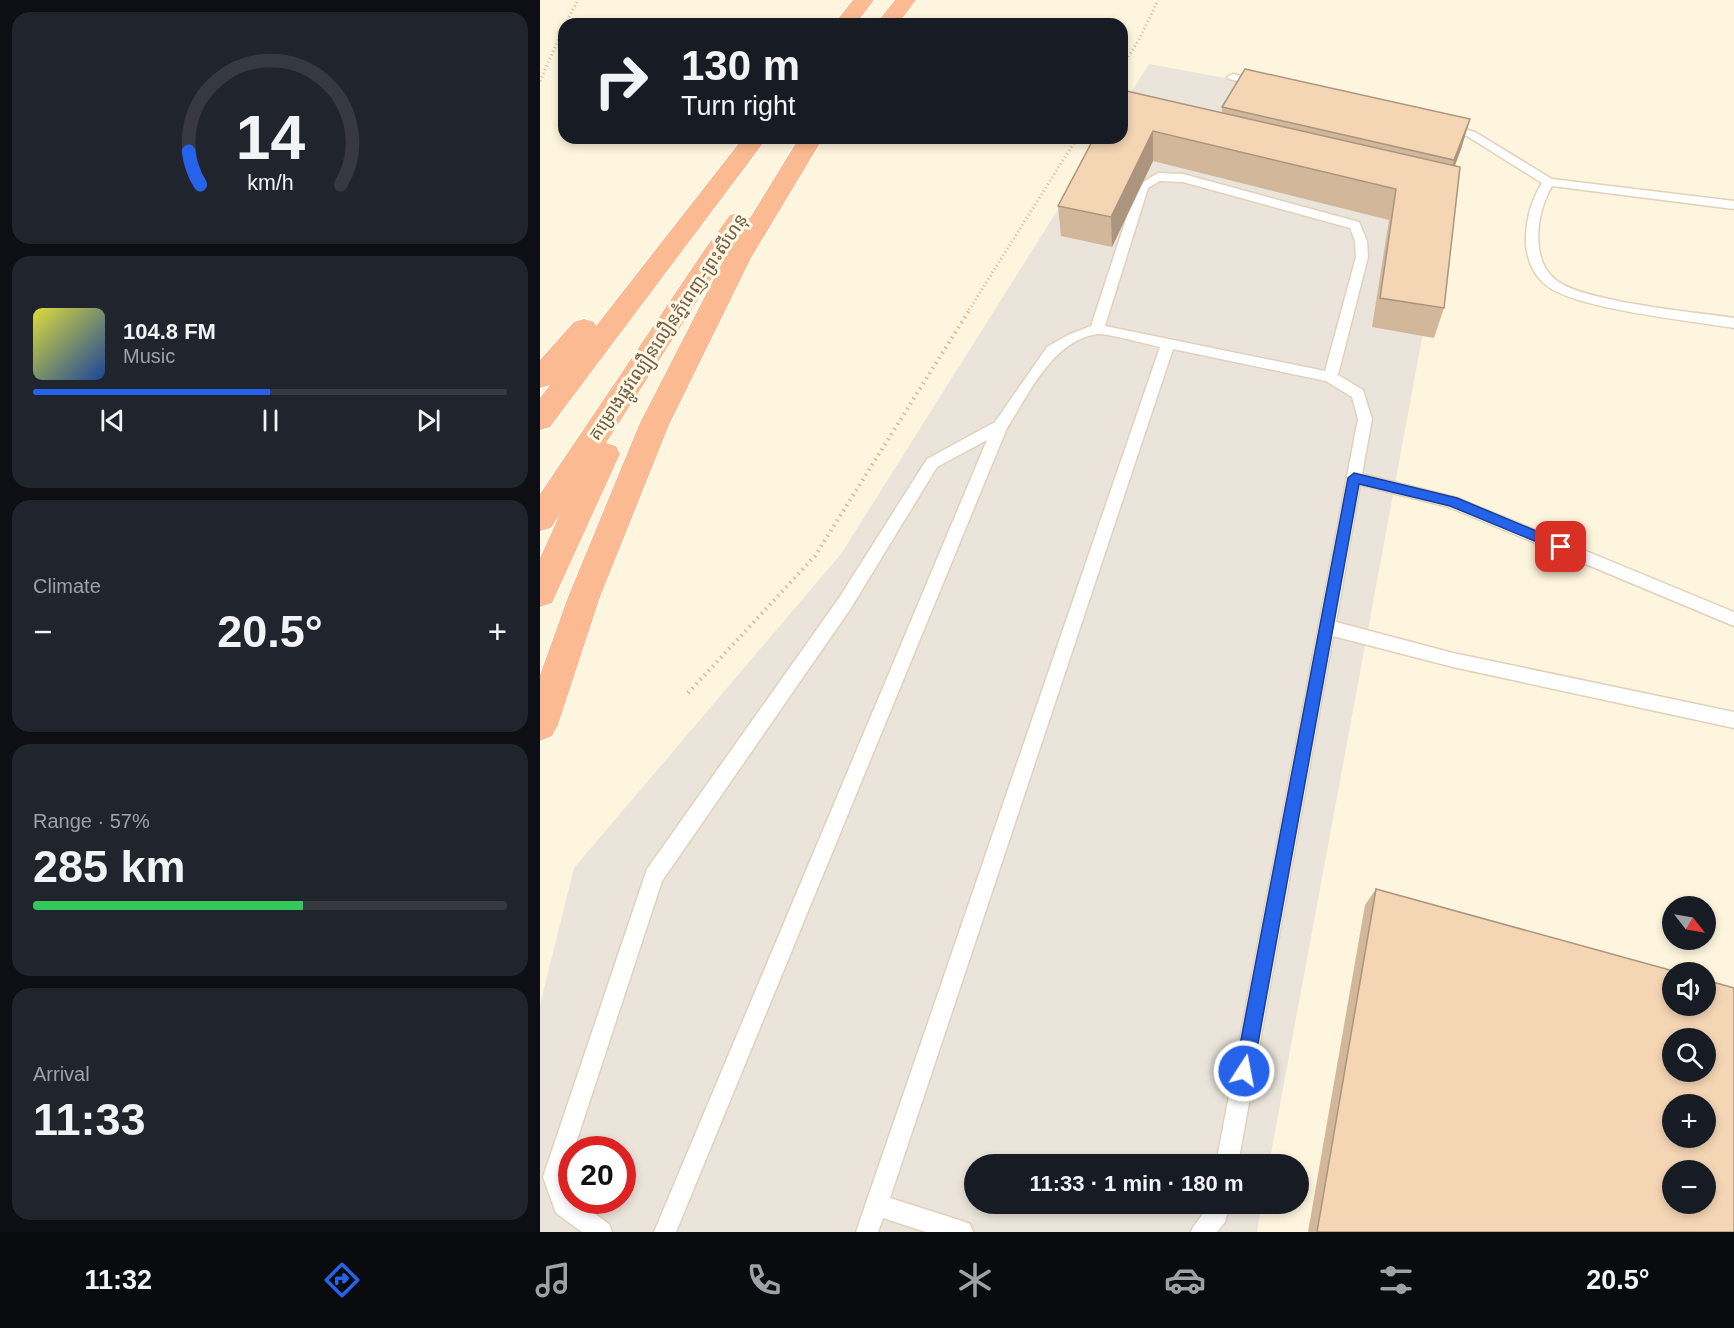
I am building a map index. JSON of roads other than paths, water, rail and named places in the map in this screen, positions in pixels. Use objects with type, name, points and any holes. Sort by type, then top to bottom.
[{"type":"highway","points":[[850,18],[864,0]]},
{"type":"highway","points":[[892,18],[906,0]]},
{"type":"highway","points":[[540,378],[748,144]]},
{"type":"highway","name":"គម្រោងផ្លូវល្បឿនលឿនភ្នំពេញ-ព្រះសីហនុ","points":[[540,419],[748,144]]},
{"type":"highway","name":"គម្រោងផ្លូវល្បឿនលឿនភ្នំពេញ-ព្រះសីហនុ","points":[[540,519],[714,255],[797,144]]},
{"type":"highway","points":[[540,725],[584,597],[654,425],[738,258],[807,144]]},
{"type":"highway","points":[[540,593],[588,486],[714,255]]},
{"type":"lane","points":[[1233,77],[1278,87]]},
{"type":"lane","points":[[1432,124],[1471,134],[1549,182],[1734,205]]},
{"type":"lane","points":[[1097,329],[1143,186],[1158,177],[1183,178],[1355,225],[1362,241],[1362,257],[1330,377]]},
{"type":"lane","points":[[1549,182],[1537,200],[1531,250],[1541,270],[1552,284],[1578,296],[1734,323]]},
{"type":"lane","points":[[665,1232],[1000,426],[1052,350],[1073,338],[1097,329],[1330,377],[1358,394],[1365,419],[1229,1154]]},
{"type":"lane","points":[[867,1232],[1168,343]]},
{"type":"lane","points":[[601,1232],[564,1204],[554,1177],[654,876],[845,603],[932,463],[1000,426]]},
{"type":"lane","points":[[1354,478],[1452,502],[1734,619]]},
{"type":"lane","points":[[1327,627],[1453,660],[1734,720]]},
{"type":"lane","points":[[876,1205],[962,1232]]},
{"type":"lane","points":[[1202,1232],[1217,1214]]}]
